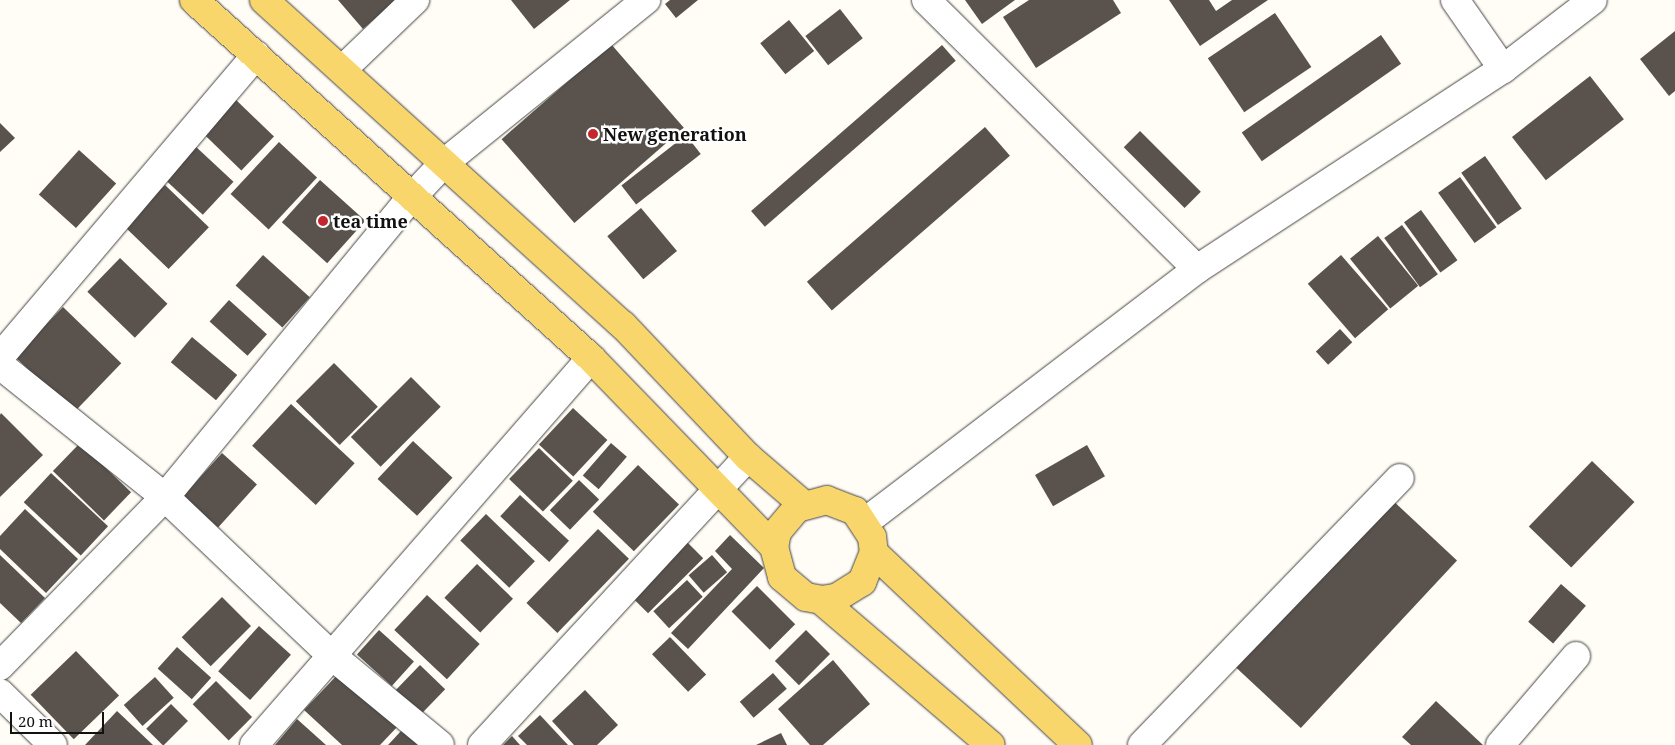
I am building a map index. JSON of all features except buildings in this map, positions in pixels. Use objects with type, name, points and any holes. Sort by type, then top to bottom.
[{"type":"main road","points":[[194,0],[410,198],[591,358],[715,490],[774,548]]},
{"type":"main road","points":[[264,0],[623,324],[748,458],[804,505]]},
{"type":"main road","points":[[827,500],[842,503],[856,511],[865,522],[872,537],[874,553],[862,582],[844,595],[821,600],[806,597],[787,583],[776,563],[774,548],[777,532],[785,519],[804,505],[827,500]]},
{"type":"main road","points":[[874,553],[1078,745]]},
{"type":"main road","points":[[821,600],[991,745]]},
{"type":"street","points":[[342,69],[415,0]]},
{"type":"street","points":[[0,666],[165,497],[410,198],[444,163],[646,0]]},
{"type":"street","points":[[926,0],[1197,269]]},
{"type":"street","points":[[1454,0],[1503,69]]},
{"type":"street","points":[[865,522],[1197,269],[1503,69],[1593,0]]},
{"type":"street","points":[[0,357],[256,55]]},
{"type":"street","points":[[254,745],[591,358]]},
{"type":"street","points":[[0,365],[165,497],[331,655],[440,745]]},
{"type":"street","points":[[482,745],[715,490],[748,458]]},
{"type":"street","points":[[1142,745],[1400,478]]},
{"type":"street","points":[[1500,745],[1576,656]]},
{"type":"street","points":[[0,693],[53,745]]},
{"type":"place","name":"New generation","points":[[593,134]]},
{"type":"place","name":"tea time","points":[[323,221]]}]
